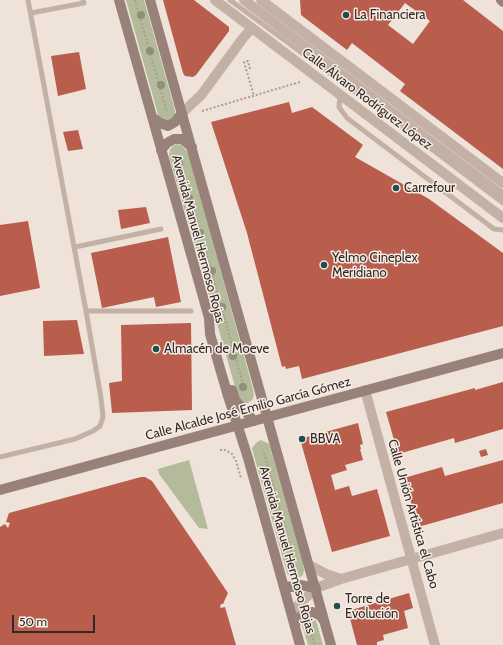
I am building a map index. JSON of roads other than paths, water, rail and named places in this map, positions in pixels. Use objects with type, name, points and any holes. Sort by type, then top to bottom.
[{"type":"street","name":"Avenida Manuel Hermoso Rojas","points":[[119,0],[209,318],[210,334],[248,458],[300,645]]},
{"type":"street","name":"Avenida Manuel Hermoso Rojas","points":[[150,0],[331,645]]},
{"type":"street","name":"Calle Álvaro Rodríguez López","points":[[215,0],[503,218]]},
{"type":"street","name":"Calle Álvaro Rodríguez López","points":[[244,0],[503,196]]},
{"type":"street","name":"Calle Álvaro Rodríguez López","points":[[261,0],[503,184]]},
{"type":"street","points":[[152,117],[160,124],[168,126],[175,122],[182,113],[202,94],[252,28]]},
{"type":"street","points":[[161,150],[167,143],[174,139],[182,139],[192,147]]},
{"type":"street","points":[[209,318],[216,330],[236,400],[254,421]]},
{"type":"street","name":"Calle Alcalde José Emilio García Gómez","points":[[0,490],[503,353]]},
{"type":"street","name":"Calle Unión Artística el Cabo","points":[[365,390],[435,645]]},
{"type":"street","points":[[291,612],[316,588],[341,578],[503,533]]},
{"type":"street","points":[[309,565],[326,574],[341,578]]},
{"type":"street","points":[[284,586],[293,587],[300,585],[316,588]]},
{"type":"street","points":[[295,625],[301,616],[312,612],[320,615],[324,621]]},
{"type":"lane","points":[[0,457],[75,439],[93,431],[100,426],[103,417],[75,247],[28,0]]},
{"type":"lane","points":[[31,13],[84,4],[83,0]]},
{"type":"lane","name":"Calle Álvaro Rodríguez López","points":[[230,0],[503,203]]},
{"type":"lane","points":[[340,94],[339,107],[347,118],[494,229],[503,230]]},
{"type":"lane","points":[[75,247],[161,229]]},
{"type":"lane","points":[[86,311],[191,311]]},
{"type":"place","name":"La Financiera","points":[[346,15]]},
{"type":"place","name":"Carrefour","points":[[396,188]]},
{"type":"place","name":"Yelmo Cineplex Meridiano","points":[[324,265]]},
{"type":"place","name":"Almacén de Moeve","points":[[156,349]]},
{"type":"place","name":"BBVA","points":[[302,439]]},
{"type":"place","name":"Torre de Evolución","points":[[337,606]]}]
